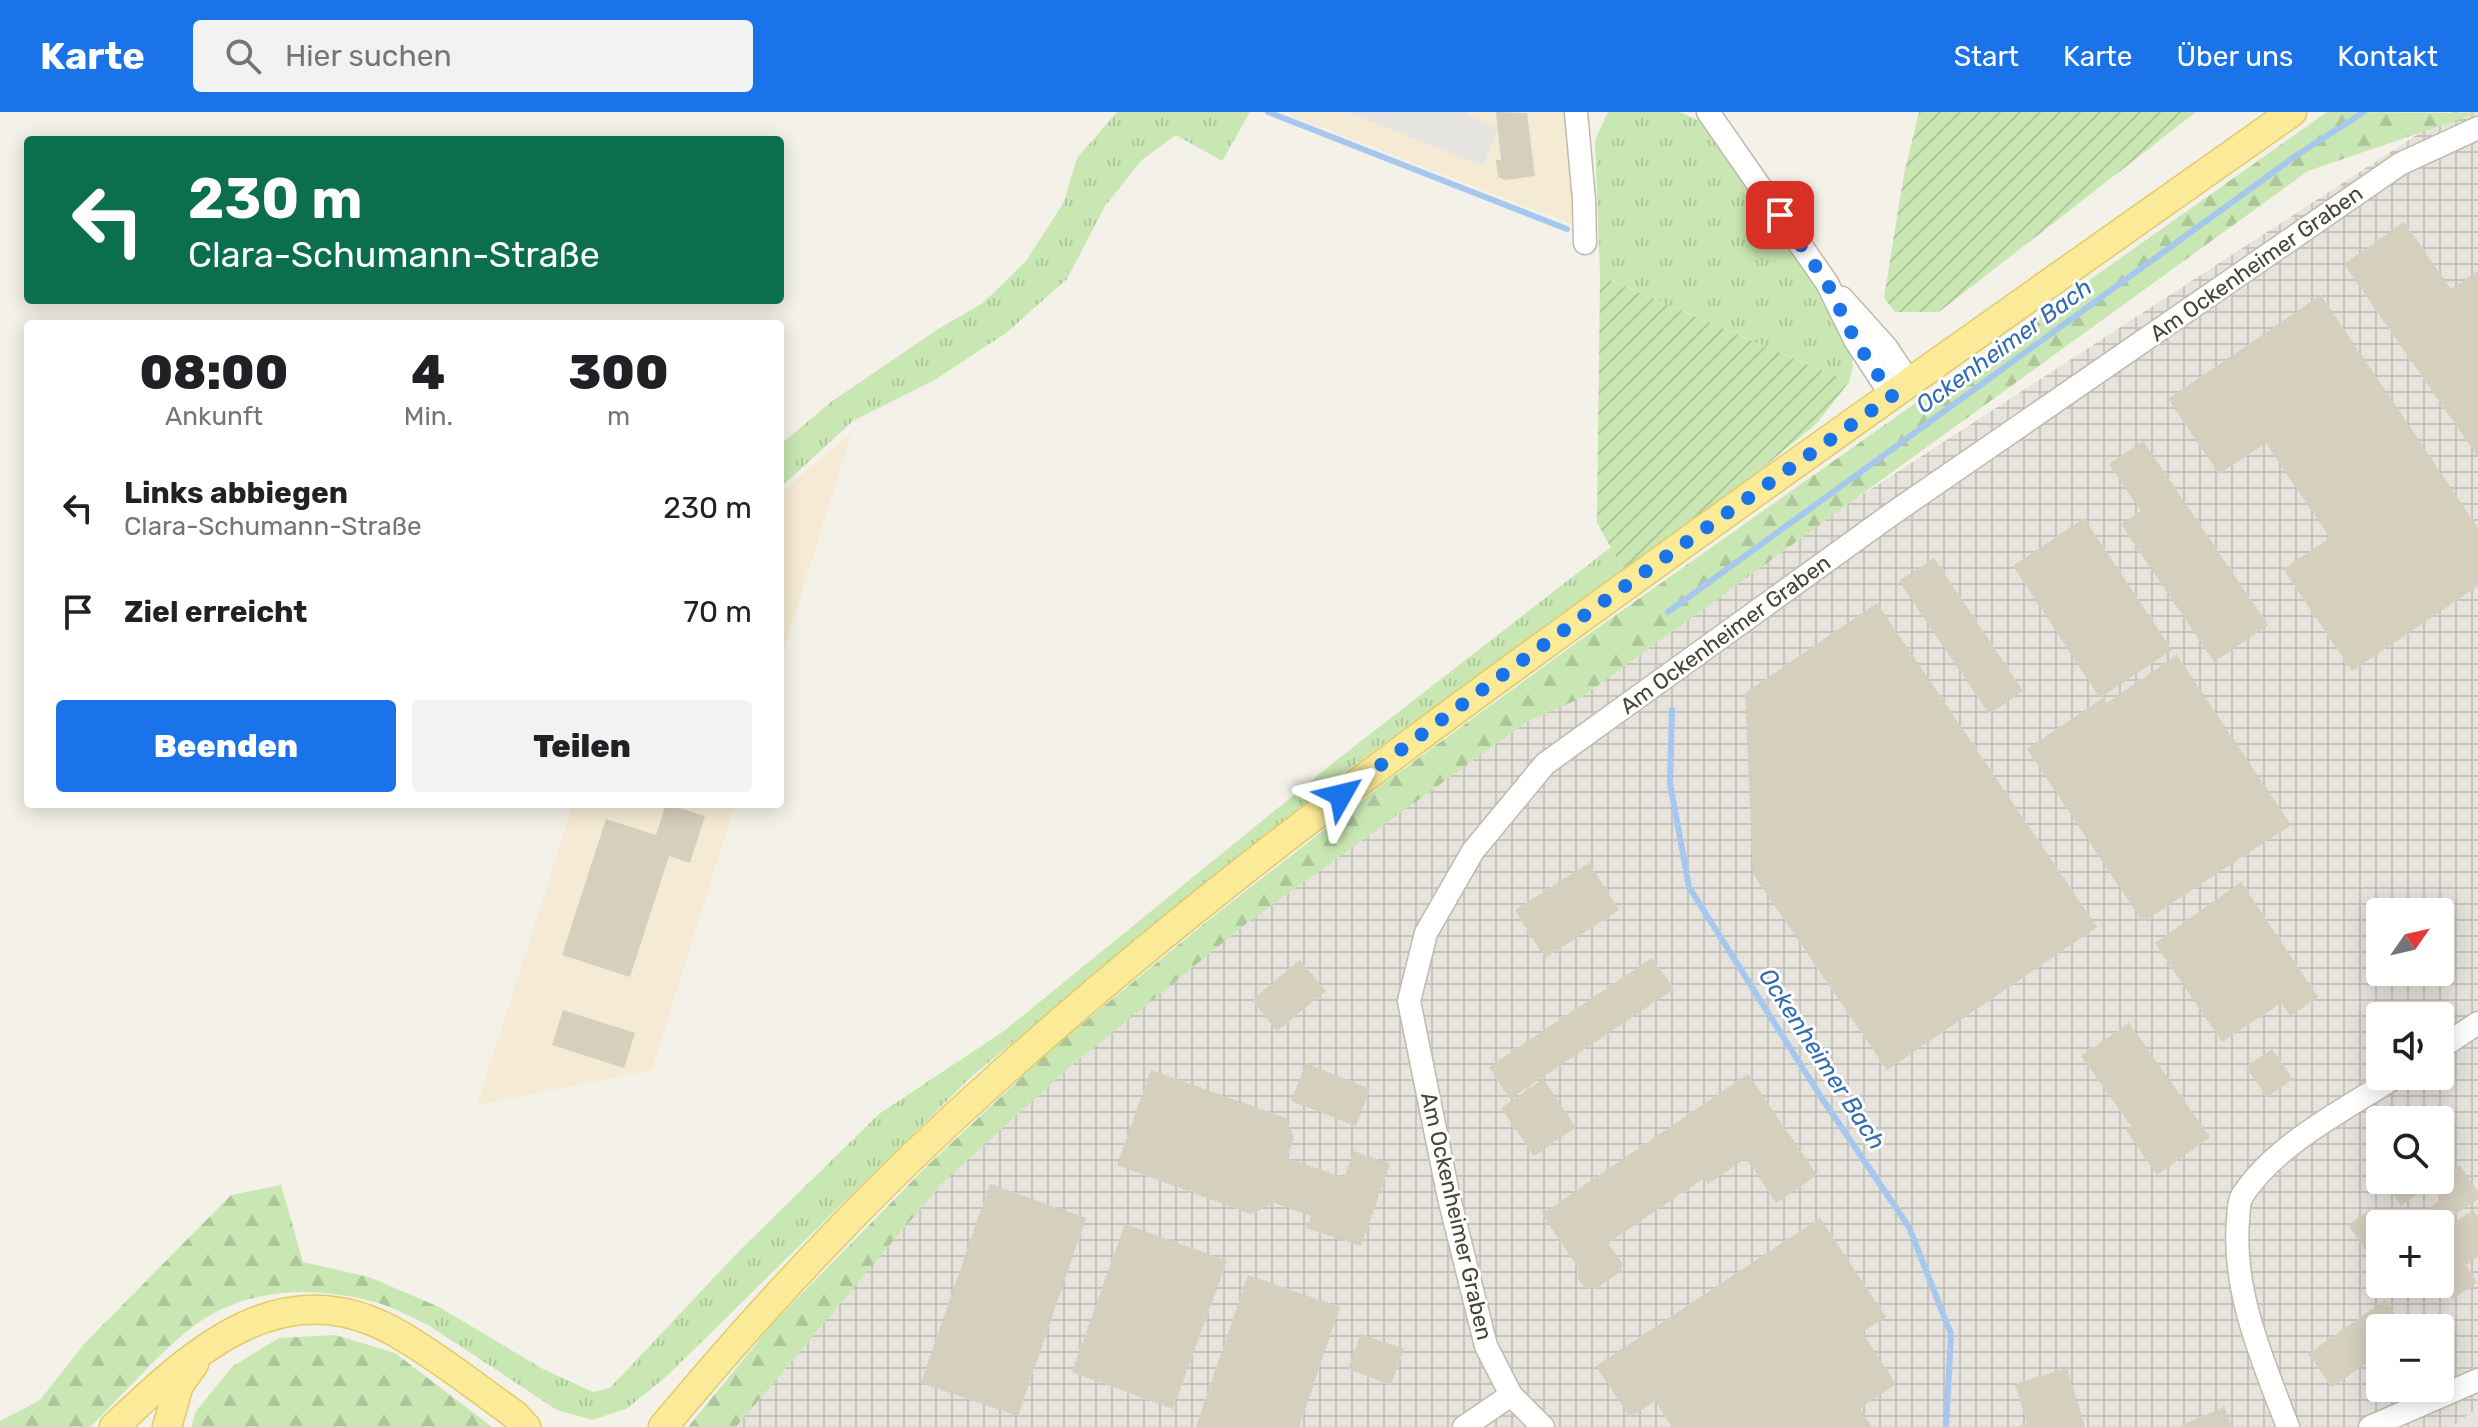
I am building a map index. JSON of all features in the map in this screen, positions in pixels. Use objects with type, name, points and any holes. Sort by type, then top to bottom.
[{"type":"main road","points":[[643,1427],[670,1419],[795,1277],[997,1078],[1245,868],[1423,732],[2292,112]]},
{"type":"main road","points":[[114,1427],[167,1377],[242,1325],[264,1317],[304,1311],[345,1312],[400,1334],[520,1421],[542,1427]]},
{"type":"main road","points":[[167,1427],[179,1385],[207,1347]]},
{"type":"street","points":[[1576,112],[1585,243]]},
{"type":"street","points":[[1708,112],[1827,283],[1855,340],[1901,389]]},
{"type":"street","name":"Am Ockenheimer Graben","points":[[1543,1427],[1511,1395],[1486,1346],[1449,1198],[1409,1001],[1426,933],[1473,851],[1545,764],[1876,525],[2400,164],[2478,128]]},
{"type":"street","points":[[2454,1039],[2478,1023]]},
{"type":"street","points":[[2288,1427],[2242,1294],[2236,1245],[2240,1199],[2264,1167],[2376,1090]]},
{"type":"street","points":[[2370,1427],[2478,1380]]},
{"type":"street","points":[[1464,1427],[1511,1395]]},
{"type":"shaded area","points":[[1293,112],[1565,112],[1577,226],[1291,116]]},
{"type":"shaded area","points":[[1347,112],[1469,112],[1468,116],[1498,128],[1483,166]]},
{"type":"shaded area","points":[[2452,112],[2478,112],[2478,1427],[697,1427],[1024,1084],[1293,864]]},
{"type":"shaded area","points":[[852,432],[784,648],[784,491]]},
{"type":"shaded area","points":[[572,808],[734,808],[652,1070],[477,1105]]},
{"type":"shaded area","points":[[2478,1407],[2478,1427],[2452,1427]]},
{"type":"green space","points":[[1117,112],[1250,112],[1222,161],[1176,135],[1142,160],[1105,206],[1067,279],[1006,333],[933,381],[853,421],[784,484],[784,442],[831,402],[938,329],[983,303],[1026,261],[1064,202],[1077,158]]},
{"type":"green space","points":[[1608,112],[1680,112],[1704,123],[1823,293],[1850,344],[1853,367],[1849,382],[1600,276],[1595,140]]},
{"type":"green space","points":[[1919,112],[2196,112],[1939,312],[1895,312],[1884,298],[1904,174]]},
{"type":"green space","points":[[2327,112],[2478,113],[2308,171],[1579,699],[1528,721],[1247,923],[1070,1067],[942,1183],[736,1427],[688,1427],[774,1322],[928,1165],[1055,1046],[1216,914],[1387,781],[1572,646]]},
{"type":"green space","points":[[1600,276],[1849,382],[1817,423],[1735,491],[1623,569],[1597,523]]},
{"type":"green space","points":[[1611,547],[1623,569],[1335,779],[970,1078],[665,1378],[626,1409],[592,1420],[557,1410],[428,1325],[439,1307],[543,1369],[593,1392],[610,1388],[739,1251],[879,1114],[1004,1031],[1338,759]]},
{"type":"green space","points":[[281,1185],[303,1262],[369,1277],[439,1307],[428,1325],[384,1305],[328,1293],[302,1292],[253,1298],[207,1317],[186,1332],[90,1427],[0,1427],[0,1421],[40,1400],[85,1343],[231,1195]]},
{"type":"green space","points":[[335,1335],[395,1353],[492,1427],[191,1427],[196,1411],[233,1366],[279,1338]]},
{"type":"building","points":[[1496,112],[1527,113],[1535,176],[1505,180],[1498,177],[1496,160],[1501,160]]},
{"type":"building","points":[[2404,222],[2451,289],[2478,271],[2478,457],[2344,264]]},
{"type":"building","points":[[2321,295],[2478,528],[2478,586],[2352,671],[2283,569],[2330,538],[2266,443],[2219,474],[2168,399]]},
{"type":"building","points":[[2143,441],[2268,625],[2214,662],[2121,524],[2141,511],[2109,464]]},
{"type":"building","points":[[2084,518],[2172,650],[2100,698],[2013,566]]},
{"type":"building","points":[[1934,558],[2023,691],[1989,714],[1899,581]]},
{"type":"building","points":[[1877,603],[2097,927],[1887,1070],[1753,874],[1745,693]]},
{"type":"building","points":[[2177,655],[2291,825],[2143,922],[2027,749],[2103,698],[2107,703]]},
{"type":"building","points":[[665,808],[679,808],[705,816],[690,863],[669,856],[630,977],[562,955],[606,819],[656,835]]},
{"type":"building","points":[[1589,863],[1619,910],[1545,958],[1515,910]]},
{"type":"building","points":[[2241,882],[2318,997],[2290,1016],[2281,1003],[2222,1042],[2155,943]]},
{"type":"building","points":[[1652,958],[1674,989],[1510,1099],[1489,1067]]},
{"type":"building","points":[[1300,960],[1326,991],[1277,1031],[1252,1000]]},
{"type":"building","points":[[563,1010],[635,1033],[624,1068],[552,1045]]},
{"type":"building","points":[[2129,1023],[2210,1137],[2157,1175],[2126,1130],[2131,1126],[2081,1056]]},
{"type":"building","points":[[2272,1049],[2293,1079],[2267,1097],[2246,1067]]},
{"type":"building","points":[[1306,1063],[1370,1089],[1356,1126],[1291,1101]]},
{"type":"building","points":[[1151,1070],[1286,1118],[1294,1137],[1287,1158],[1344,1178],[1354,1151],[1390,1164],[1361,1246],[1306,1228],[1311,1216],[1274,1203],[1251,1214],[1117,1165]]},
{"type":"building","points":[[1748,1074],[1817,1175],[1776,1203],[1746,1158],[1708,1184],[1704,1178],[1608,1243],[1622,1263],[1621,1271],[1596,1289],[1585,1288],[1578,1279],[1578,1268],[1542,1214]]},
{"type":"building","points":[[1543,1079],[1576,1127],[1534,1156],[1501,1108]]},
{"type":"building","points":[[2460,1165],[2478,1192],[2478,1199],[2454,1216],[2454,1210],[2432,1210],[2430,1207],[2441,1200],[2437,1194],[2454,1194],[2454,1169]]},
{"type":"building","points":[[990,1184],[1086,1218],[1018,1416],[921,1383]]},
{"type":"building","points":[[2393,1194],[2418,1194],[2401,1206]]},
{"type":"building","points":[[2473,1210],[2478,1217],[2478,1257],[2466,1265],[2477,1283],[2453,1299],[2454,1298],[2454,1223]]},
{"type":"building","points":[[2366,1213],[2366,1251],[2348,1225]]},
{"type":"building","points":[[1820,1218],[1886,1317],[1862,1332],[1896,1384],[1860,1408],[1872,1427],[1672,1427],[1655,1401],[1630,1417],[1596,1366]]},
{"type":"building","points":[[1125,1224],[1227,1261],[1173,1409],[1072,1372]]},
{"type":"building","points":[[1248,1275],[1340,1307],[1299,1427],[1196,1427]]},
{"type":"building","points":[[2385,1300],[2395,1314],[2366,1314],[2366,1364],[2332,1387],[2308,1354]]},
{"type":"building","points":[[1361,1334],[1404,1349],[1391,1385],[1348,1369]]},
{"type":"building","points":[[2067,1368],[2085,1427],[2017,1427],[2027,1423],[2015,1384]]},
{"type":"building","points":[[2224,1407],[2232,1427],[2178,1427]]},
{"type":"waterway","points":[[1268,112],[1567,229]]},
{"type":"waterway","name":"Ockenheimer Bach","points":[[1668,612],[2297,155],[2364,112]]},
{"type":"waterway","name":"Ockenheimer Bach","points":[[1672,710],[1670,783],[1689,887],[1821,1097],[1909,1227],[1951,1334],[1946,1427]]},
{"type":"route","points":[[1341,795],[1423,732],[1892,396],[1855,340],[1827,283],[1780,215]]}]
